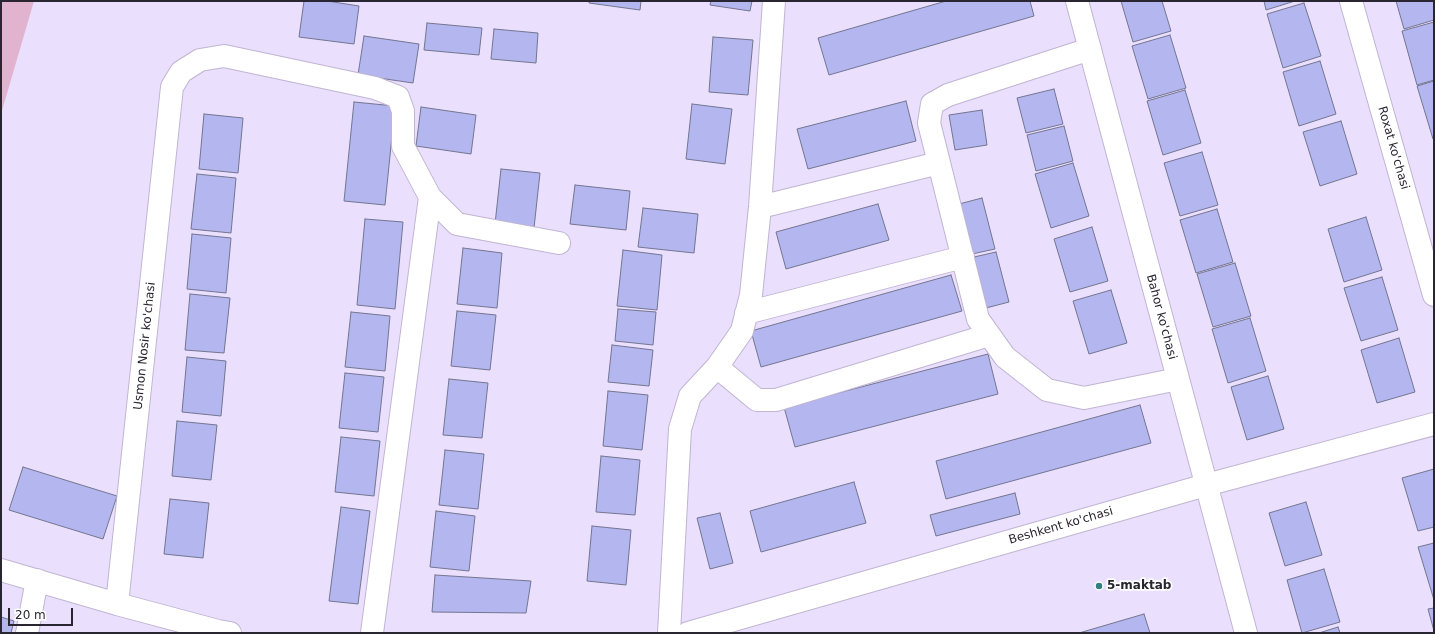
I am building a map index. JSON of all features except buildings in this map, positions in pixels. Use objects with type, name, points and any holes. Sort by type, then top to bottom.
[{"type":"street","points":[[669,633],[680,429],[690,396],[716,367],[742,331],[751,294],[760,207],[774,1]]},
{"type":"street","name":"Bahor ko'chasi","points":[[1077,1],[1246,633]]},
{"type":"street","name":"Roxat ko'chasi","points":[[1351,1],[1434,295]]},
{"type":"street","points":[[1090,50],[948,95],[932,104],[929,123],[978,319],[1005,357],[1047,390],[1084,398],[1178,379]]},
{"type":"street","name":"Usmon Nosir ko'chasi","points":[[117,604],[172,87],[181,72],[200,60],[224,56],[375,88],[398,97],[404,111],[403,146],[430,197]]},
{"type":"street","points":[[760,207],[939,163]]},
{"type":"street","points":[[430,197],[457,224],[559,243]]},
{"type":"street","points":[[372,633],[430,197]]},
{"type":"street","points":[[746,313],[963,257]]},
{"type":"street","points":[[716,367],[757,400],[776,400],[989,335]]},
{"type":"street","name":"Beshkent ko'chasi","points":[[688,633],[1206,485],[1434,424]]},
{"type":"street","points":[[1,570],[117,604],[230,633]]},
{"type":"street","points":[[27,633],[37,580]]},
{"type":"shaded area","points":[[1,1],[34,1],[1,114]]},
{"type":"place","name":"5-maktab","points":[[1099,586]]}]
